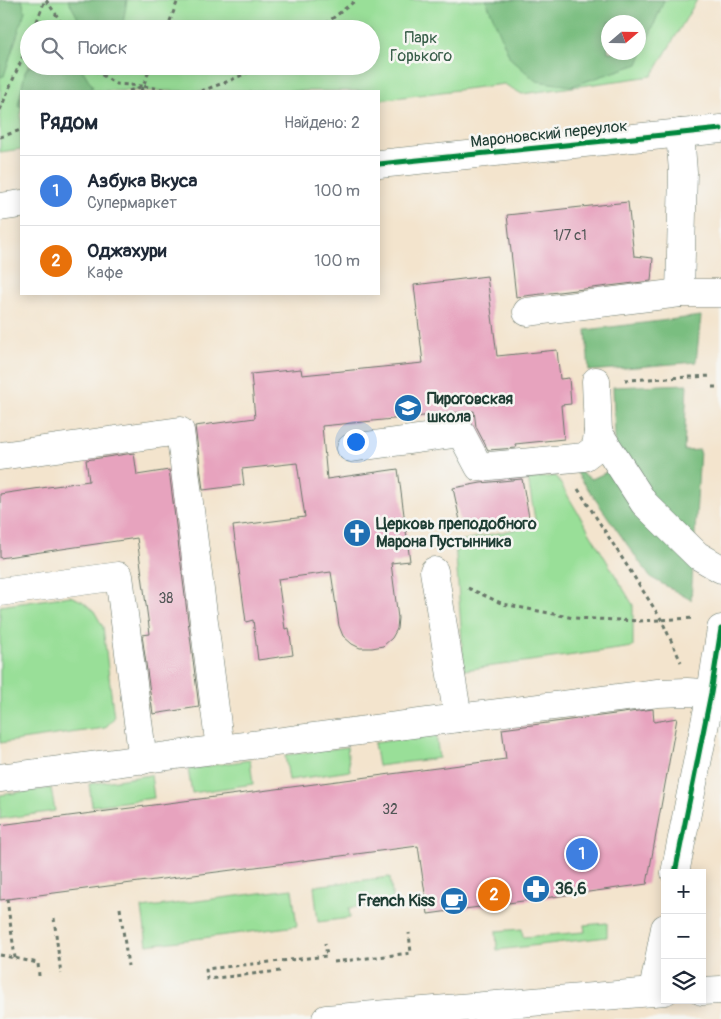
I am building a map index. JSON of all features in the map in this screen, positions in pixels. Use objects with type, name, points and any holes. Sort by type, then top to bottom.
[{"type":"street","name":"Мароновский переулок","points":[[380,164],[721,129]]},
{"type":"street","points":[[680,133],[683,172],[680,293]]},
{"type":"street","points":[[0,207],[20,204]]},
{"type":"street","points":[[527,312],[680,293],[721,293]]},
{"type":"street","points":[[351,448],[461,433],[479,467],[584,457],[596,448],[598,432],[596,381]]},
{"type":"street","points":[[0,456],[180,431],[220,749]]},
{"type":"street","points":[[598,432],[644,502],[697,555],[721,569]]},
{"type":"street","points":[[434,571],[458,718]]},
{"type":"street","points":[[0,592],[119,576],[143,760]]},
{"type":"street","points":[[677,869],[716,694],[709,623]]},
{"type":"street","points":[[0,778],[658,693],[716,694]]},
{"type":"street","points":[[326,1019],[659,991],[662,959]]},
{"type":"street","points":[[706,991],[721,990]]},
{"type":"path","points":[[38,20],[46,0]]},
{"type":"path","points":[[46,0],[60,20]]},
{"type":"path","points":[[170,20],[178,0]]},
{"type":"path","points":[[330,20],[356,0]]},
{"type":"path","points":[[0,110],[20,63]]},
{"type":"path","points":[[102,75],[116,84],[167,90]]},
{"type":"path","points":[[141,90],[147,75]]},
{"type":"path","points":[[204,90],[243,75]]},
{"type":"path","points":[[132,90],[143,86]]},
{"type":"path","points":[[0,138],[20,130]]},
{"type":"path","points":[[630,380],[712,376]]},
{"type":"path","points":[[712,387],[720,387]]},
{"type":"path","points":[[558,460],[661,620],[681,663]]},
{"type":"path","points":[[434,571],[503,604],[574,618],[709,623]]},
{"type":"path","points":[[6,899],[15,958]]},
{"type":"path","points":[[120,908],[128,966]]},
{"type":"path","points":[[54,918],[60,974]]},
{"type":"path","points":[[334,962],[412,953],[409,933]]},
{"type":"path","points":[[280,971],[207,979],[206,969],[326,956],[325,943]]},
{"type":"path","points":[[0,955],[38,963],[39,976]]},
{"type":"green space","name":"Парк Горького","points":[[0,0],[697,0],[652,76],[522,94],[504,84],[380,100],[380,90],[20,90],[20,149],[0,152]]},
{"type":"green space","points":[[0,0],[22,0],[25,11],[22,20],[20,20],[20,26],[4,76],[0,77]]},
{"type":"green space","points":[[68,0],[127,0],[124,20],[79,20]]},
{"type":"green space","points":[[486,0],[664,0],[646,44],[646,15],[601,15],[601,60],[640,60],[638,64],[572,86],[536,81],[510,58]]},
{"type":"green space","points":[[24,75],[86,75],[93,87],[89,90],[21,90]]},
{"type":"green space","points":[[701,316],[696,362],[589,371],[586,330]]},
{"type":"green space","points":[[687,384],[684,451],[700,450],[691,600],[650,577],[574,469],[592,479],[611,470],[615,439],[613,387]]},
{"type":"green space","points":[[556,476],[633,605],[633,647],[464,670],[455,542],[536,525],[528,479]]},
{"type":"green space","points":[[70,596],[82,601],[94,611],[103,627],[114,718],[105,728],[0,743],[0,606]]},
{"type":"green space","points":[[436,734],[439,758],[378,766],[374,743]]},
{"type":"green space","points":[[347,747],[350,771],[289,780],[285,755]]},
{"type":"green space","points":[[250,760],[253,784],[192,793],[188,769]]},
{"type":"green space","points":[[151,775],[154,798],[92,806],[89,784]]},
{"type":"green space","points":[[51,788],[55,811],[0,819],[0,795]]},
{"type":"green space","points":[[390,877],[393,902],[349,908],[350,918],[318,922],[314,886]]},
{"type":"green space","points":[[292,889],[297,926],[147,945],[142,908]]},
{"type":"green space","points":[[607,923],[607,937],[497,950],[496,931],[522,929],[523,937],[585,932],[584,925]]},
{"type":"building","points":[[628,202],[634,256],[653,258],[651,281],[516,297],[507,215]]},
{"type":"building","points":[[487,276],[497,356],[557,350],[560,379],[569,378],[571,404],[561,405],[564,439],[515,444],[516,448],[488,450],[476,427],[474,411],[322,426],[327,479],[398,469],[410,561],[391,563],[398,618],[397,629],[392,638],[383,646],[360,648],[343,636],[339,626],[331,572],[278,579],[285,629],[289,628],[293,655],[258,660],[253,620],[246,622],[233,526],[305,517],[297,463],[242,469],[244,485],[203,490],[195,426],[255,418],[251,374],[301,369],[302,375],[423,363],[414,285]]},
{"type":"building","points":[[134,453],[137,475],[169,470],[199,707],[153,714],[142,635],[150,634],[137,538],[0,558],[0,494],[89,481],[86,460]]},
{"type":"building","points":[[522,479],[529,517],[462,530],[453,488]]},
{"type":"building","points":[[653,709],[654,722],[677,718],[647,884],[428,914],[418,846],[0,900],[0,825],[506,759],[502,729]]},
{"type":"cycle path","points":[[380,164],[721,129]]},
{"type":"cycle path","points":[[676,869],[711,693],[721,629]]},
{"type":"place","name":"Пироговская школа","points":[[408,408]]},
{"type":"place","name":"Церковь преподобного Марона Пустынника","points":[[357,533]]},
{"type":"place","name":"Азбука Вкуса","points":[[582,854]]},
{"type":"place","name":"36,6","points":[[536,889]]},
{"type":"place","name":"Оджахури","points":[[494,895]]},
{"type":"place","name":"French Kiss","points":[[454,901]]}]
